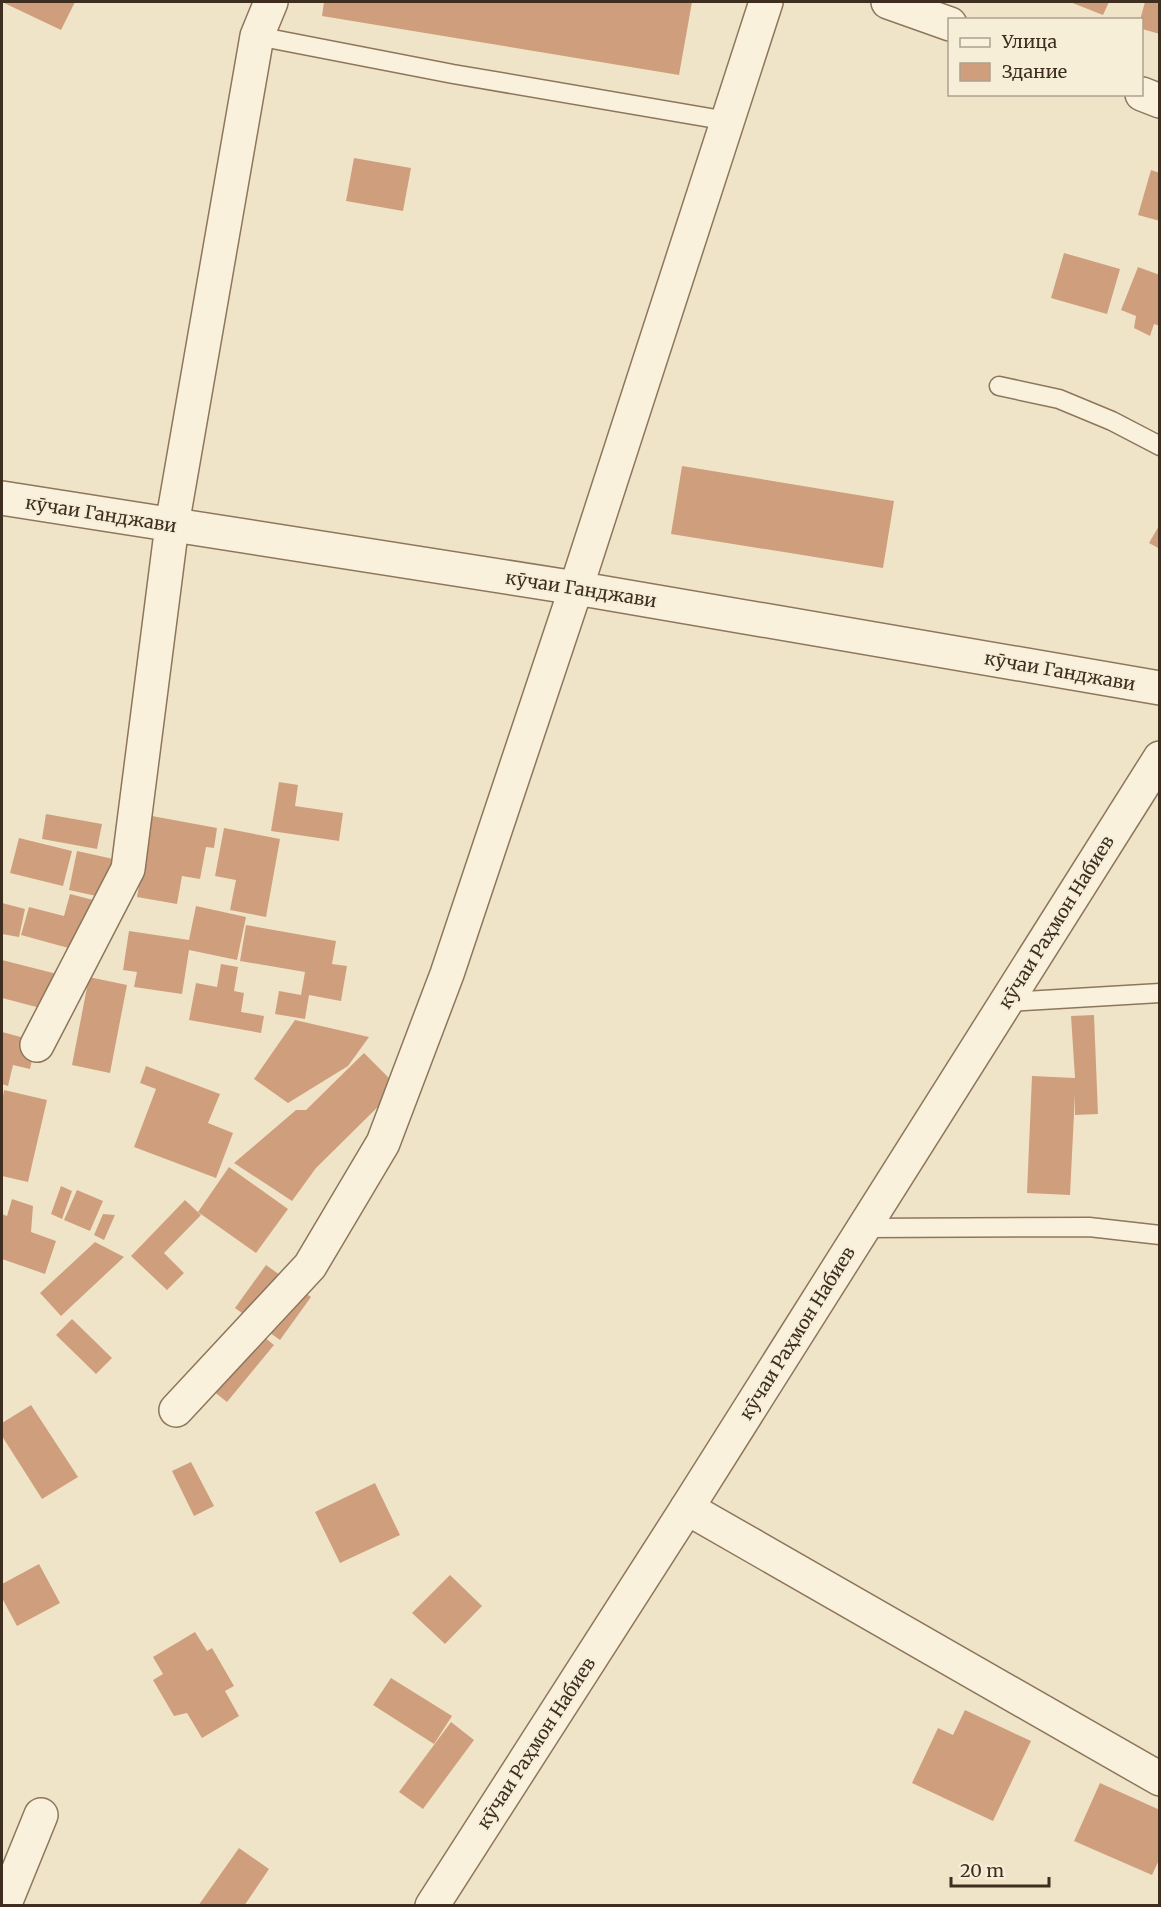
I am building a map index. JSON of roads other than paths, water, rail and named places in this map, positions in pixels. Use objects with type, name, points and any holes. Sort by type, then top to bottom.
[{"type":"street","points":[[37,1045],[128,869],[172,525],[257,36],[271,2]]},
{"type":"street","points":[[176,1410],[310,1266],[383,1143],[447,974],[576,588],[766,2]]},
{"type":"street","points":[[888,2],[948,23]]},
{"type":"street","points":[[1143,94],[1160,101]]},
{"type":"street","name":"кӯчаи Ганджави","points":[[2,498],[576,588],[1160,687]]},
{"type":"street","name":"кӯчаи Раҳмон Набиев","points":[[432,1905],[687,1508],[1160,758]]},
{"type":"street","points":[[687,1508],[1160,1779]]},
{"type":"street","points":[[4,1905],[41,1815]]},
{"type":"lane","points":[[257,36],[453,74],[728,121]]},
{"type":"lane","points":[[999,386],[1059,399],[1112,421],[1160,446]]},
{"type":"lane","points":[[1006,1002],[1160,993]]},
{"type":"lane","points":[[863,1228],[1089,1227],[1160,1235]]}]
